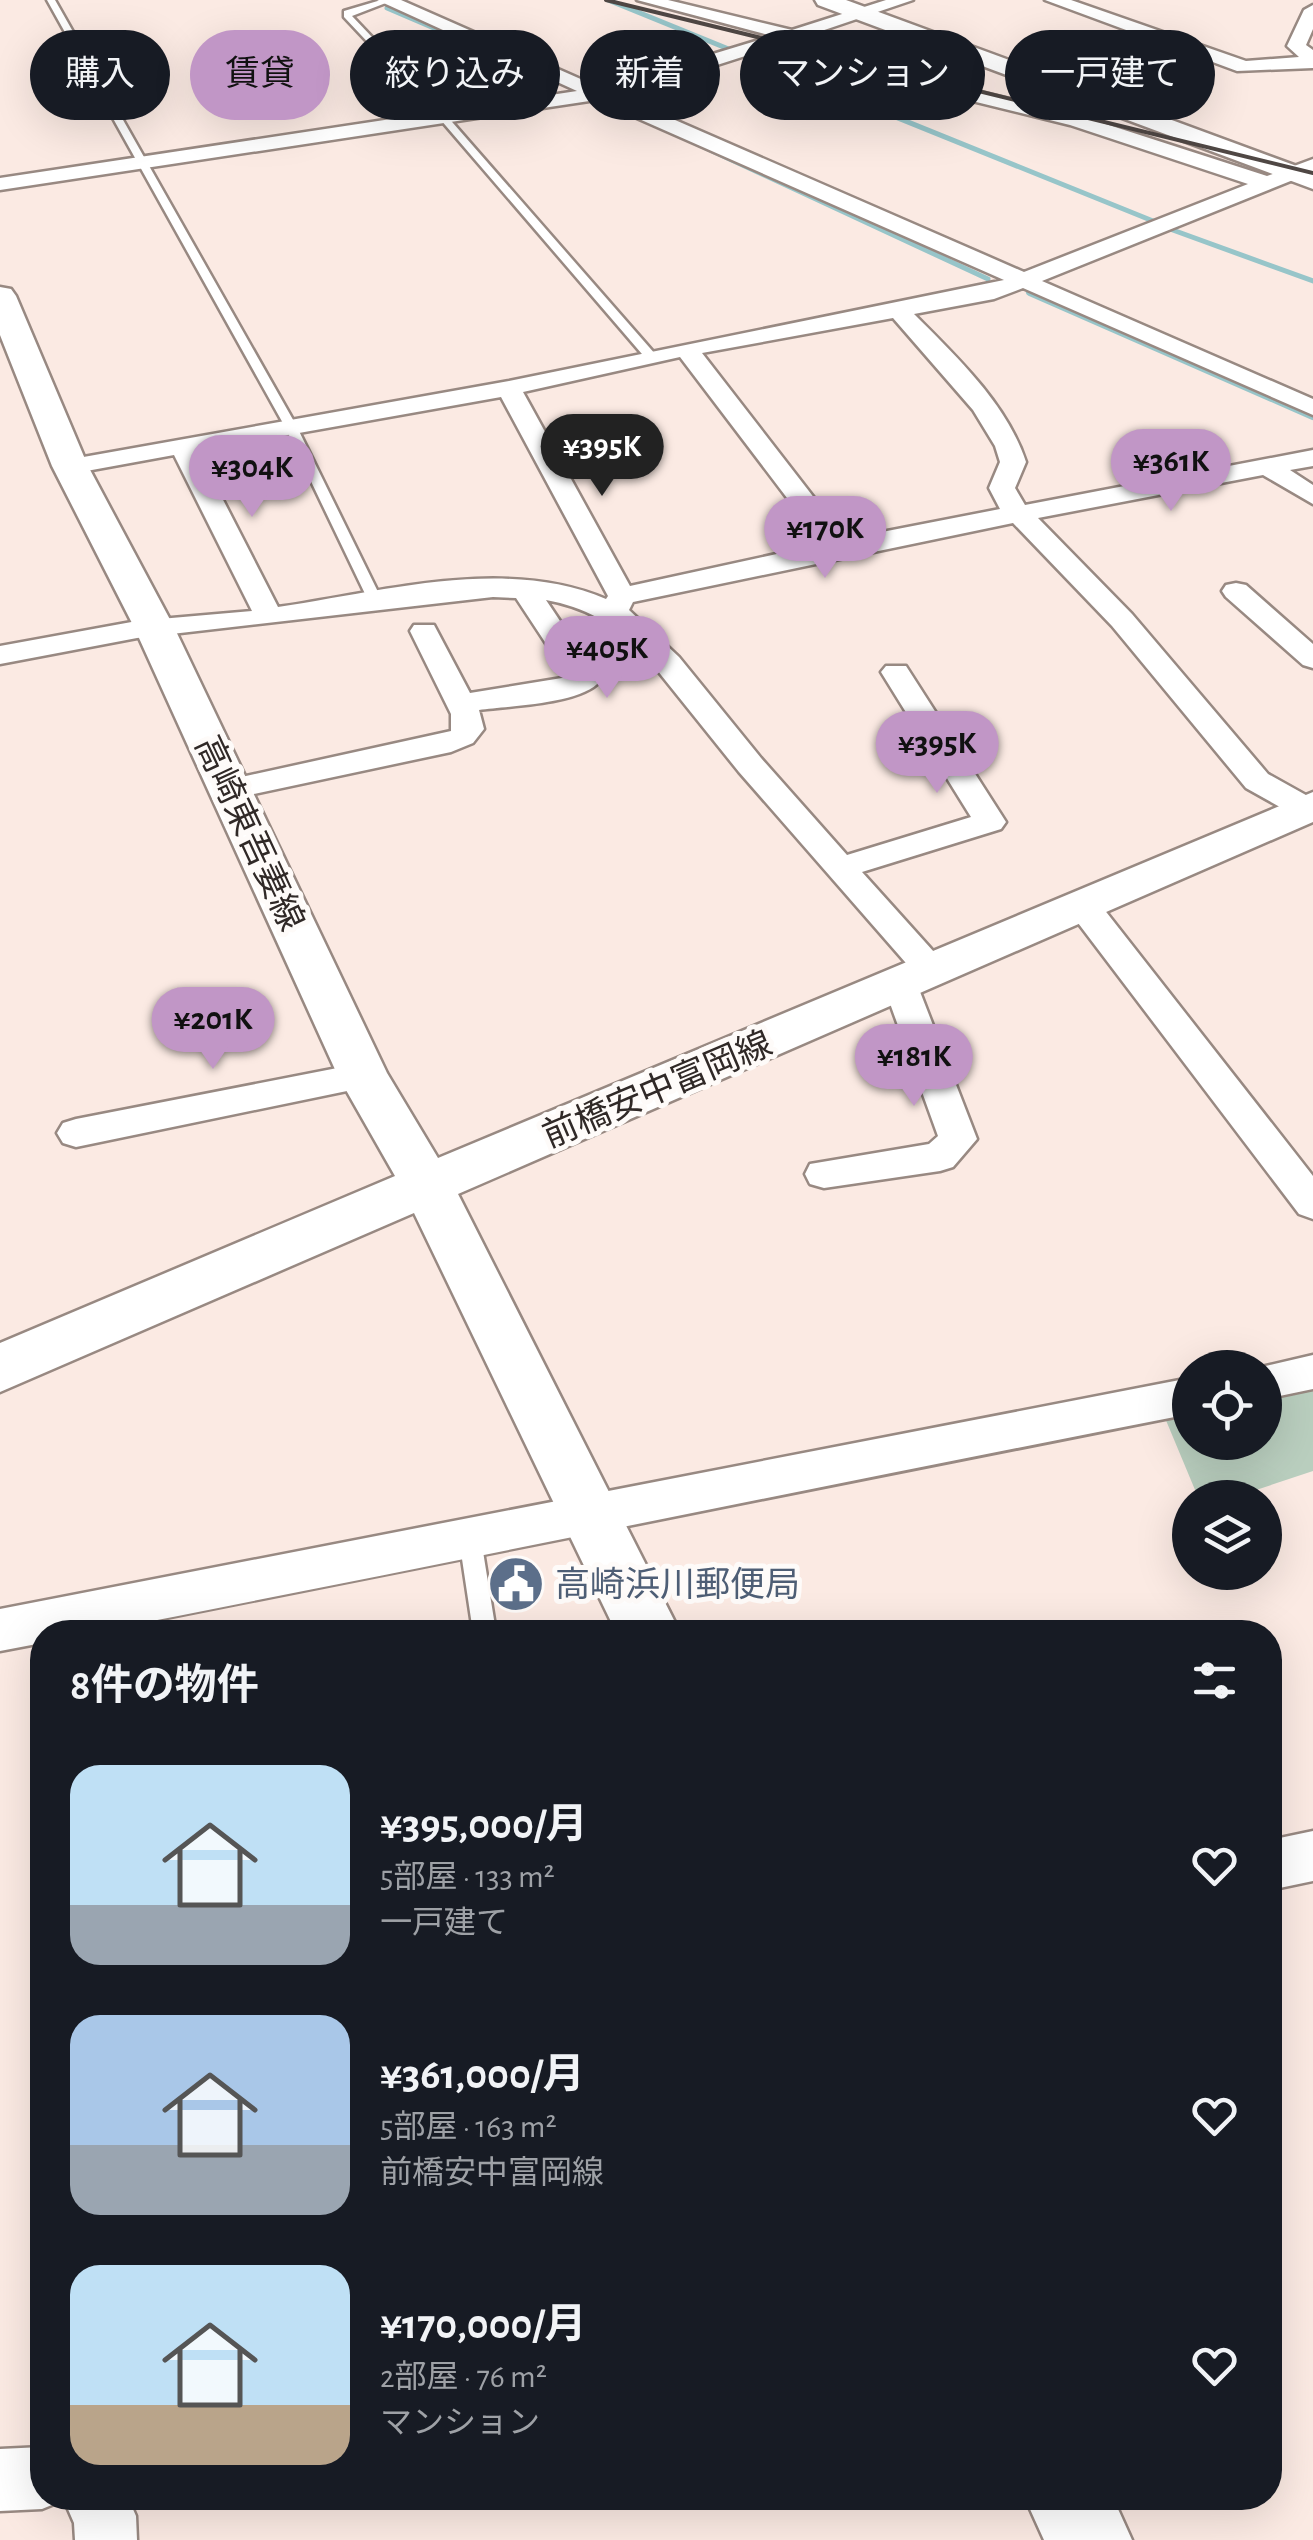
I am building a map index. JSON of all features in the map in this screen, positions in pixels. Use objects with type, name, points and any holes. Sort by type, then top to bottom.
[{"type":"main road","name":"高崎東吾妻線","points":[[0,296],[70,466],[154,627],[363,1076],[428,1187],[642,1620]]},
{"type":"main road","name":"前橋安中富岡線","points":[[0,1368],[1310,808]]},
{"type":"main road","points":[[1074,2510],[1089,2540]]},
{"type":"street","points":[[386,0],[580,84]]},
{"type":"street","points":[[646,0],[767,30]]},
{"type":"street","points":[[826,0],[1306,173]]},
{"type":"street","points":[[810,30],[904,0]]},
{"type":"street","points":[[1054,0],[1244,67],[1313,61]]},
{"type":"street","points":[[1313,10],[1296,46],[1313,61]]},
{"type":"street","points":[[985,99],[1077,121],[1264,182]]},
{"type":"street","points":[[0,184],[423,120]]},
{"type":"street","points":[[661,120],[1313,408]]},
{"type":"street","points":[[70,466],[184,449],[290,425],[509,388],[1026,282],[1264,182],[1306,173]]},
{"type":"street","points":[[898,310],[949,364],[1006,442],[1013,462],[1002,488],[1017,514],[1122,620],[1244,767],[1257,780],[1310,808]]},
{"type":"street","points":[[686,349],[839,548]]},
{"type":"street","points":[[509,388],[618,604],[636,631],[707,707],[748,762],[841,868],[915,977],[958,1139],[940,1157],[824,1174]]},
{"type":"street","points":[[184,449],[269,618]]},
{"type":"street","points":[[0,655],[154,627],[269,618],[469,590],[526,591],[618,604],[839,548],[1313,458]]},
{"type":"street","points":[[1269,468],[1313,496]]},
{"type":"street","points":[[1236,590],[1313,659]]},
{"type":"street","points":[[461,703],[555,691],[585,681],[526,591]]},
{"type":"street","points":[[230,789],[462,738],[469,729],[461,703],[424,631]]},
{"type":"street","points":[[841,868],[990,822],[896,672]]},
{"type":"street","points":[[1084,907],[1313,1204]]},
{"type":"street","points":[[76,1134],[363,1076]]},
{"type":"street","points":[[1282,1378],[1313,1372]]},
{"type":"street","points":[[85,1620],[590,1511],[1172,1399]]},
{"type":"street","points":[[0,1630],[30,1628]]},
{"type":"street","points":[[1282,1863],[1313,1856]]},
{"type":"street","points":[[0,2480],[30,2479]]},
{"type":"street","points":[[101,2510],[106,2540]]},
{"type":"lane","points":[[51,0],[290,425],[376,600]]},
{"type":"lane","points":[[360,30],[347,13],[386,0]]},
{"type":"lane","points":[[446,120],[652,358]]},
{"type":"lane","points":[[470,1539],[482,1620]]},
{"type":"green space","points":[[1313,1388],[1313,1471],[1282,1481],[1191,1480],[1183,1460],[1282,1460],[1282,1394]]},
{"type":"green space","points":[[1172,1417],[1172,1435],[1165,1418]]},
{"type":"waterway","points":[[608,0],[731,50]]},
{"type":"waterway","points":[[387,8],[438,30]]},
{"type":"waterway","points":[[903,120],[1158,223]]},
{"type":"waterway","points":[[695,143],[988,279]]},
{"type":"waterway","points":[[1170,229],[1313,281]]},
{"type":"waterway","points":[[1030,292],[1313,416]]},
{"type":"railway","points":[[606,0],[1313,173]]},
{"type":"place","name":"高崎浜川郵便局","points":[[516,1584]]}]
